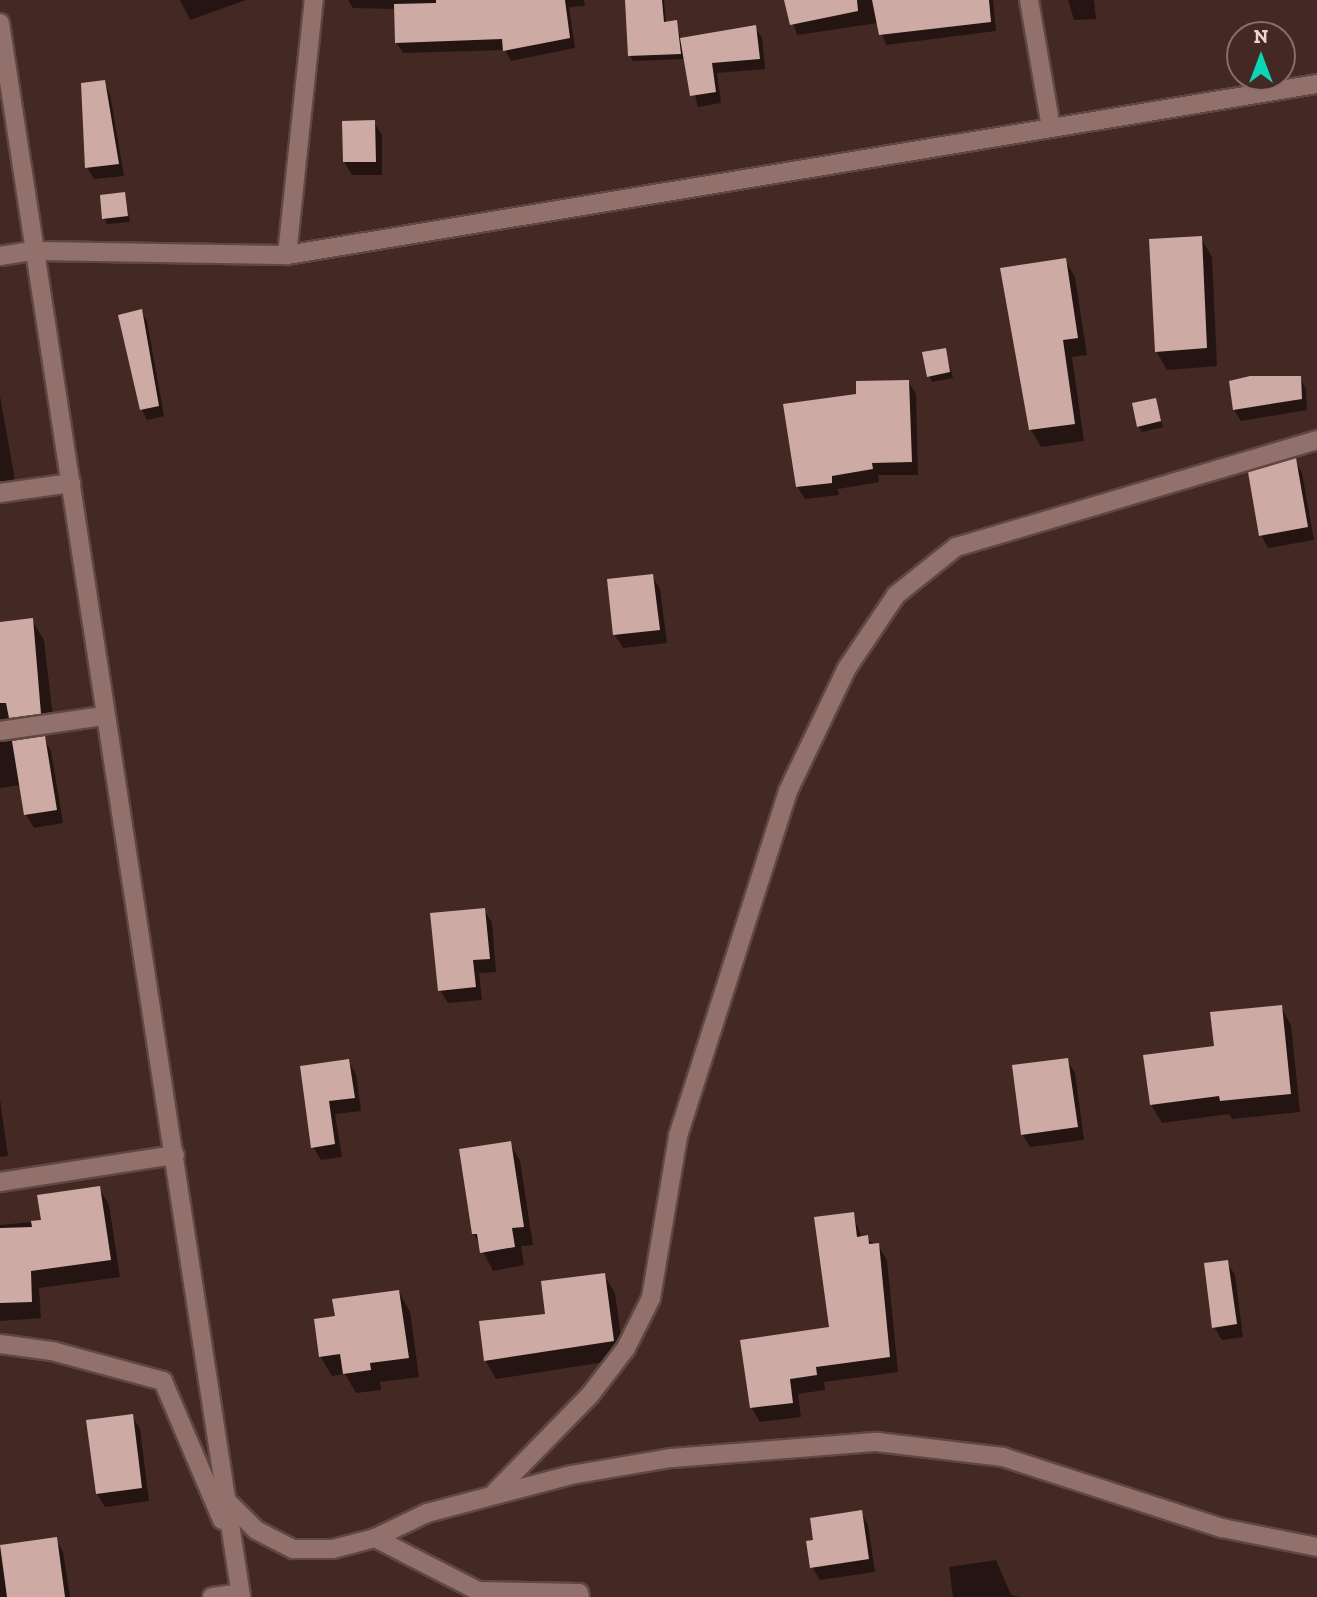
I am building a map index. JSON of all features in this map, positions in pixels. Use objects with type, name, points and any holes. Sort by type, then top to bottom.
[{"type":"street","points":[[287,255],[314,0]]},
{"type":"street","points":[[1029,0],[1051,127]]},
{"type":"street","points":[[0,24],[32,251],[71,483],[103,716],[174,1155],[240,1595],[212,1597]]},
{"type":"street","points":[[0,256],[32,251],[287,255],[1317,85]]},
{"type":"street","points":[[495,1492],[590,1395],[626,1348],[651,1297],[678,1136],[788,790],[847,668],[896,595],[956,547],[1317,440]]},
{"type":"street","points":[[0,493],[71,483]]},
{"type":"street","points":[[0,731],[103,716]]},
{"type":"street","points":[[0,1182],[174,1155]]},
{"type":"street","points":[[0,1344],[52,1351],[163,1381],[232,1543]]},
{"type":"street","points":[[226,1500],[256,1530],[293,1549],[333,1549],[375,1538],[427,1513],[495,1492],[671,1458],[877,1442],[1003,1457],[1223,1528],[1317,1547]]},
{"type":"street","points":[[375,1538],[478,1591],[579,1593],[580,1597]]},
{"type":"building","points":[[436,0],[565,0],[570,38],[503,51],[502,39],[395,43],[394,4],[436,3]]},
{"type":"building","points":[[625,0],[662,0],[664,22],[677,20],[681,54],[628,56]]},
{"type":"building","points":[[784,0],[857,0],[858,11],[790,25]]},
{"type":"building","points":[[872,0],[989,0],[991,22],[879,35]]},
{"type":"building","points":[[756,25],[760,59],[712,63],[716,92],[690,96],[680,38]]},
{"type":"building","points":[[105,80],[119,164],[85,168],[81,83]]},
{"type":"building","points":[[375,120],[376,162],[343,162],[342,121]]},
{"type":"building","points":[[125,192],[128,216],[102,219],[100,195]]},
{"type":"building","points":[[1202,236],[1207,348],[1155,352],[1149,239]]},
{"type":"building","points":[[1066,258],[1078,338],[1063,340],[1075,424],[1029,430],[1000,268]]},
{"type":"building","points":[[142,309],[159,406],[140,410],[118,315]]},
{"type":"building","points":[[946,348],[950,372],[927,377],[922,352]]},
{"type":"building","points":[[1250,376],[1301,376],[1302,399],[1233,410],[1229,381]]},
{"type":"building","points":[[909,380],[912,462],[872,463],[873,469],[832,476],[832,483],[796,487],[783,404],[856,394],[856,381]]},
{"type":"building","points":[[1156,398],[1161,421],[1137,427],[1132,403]]},
{"type":"building","points":[[1296,458],[1308,527],[1259,536],[1248,472]]},
{"type":"building","points":[[653,574],[660,630],[613,635],[607,579]]},
{"type":"building","points":[[33,618],[41,714],[9,718],[6,703],[0,703],[0,622]]},
{"type":"building","points":[[45,736],[57,810],[24,815],[12,741]]},
{"type":"building","points":[[485,908],[490,959],[473,960],[476,987],[438,991],[430,913]]},
{"type":"building","points":[[1282,1005],[1291,1094],[1220,1101],[1219,1096],[1150,1105],[1143,1055],[1214,1046],[1210,1012]]},
{"type":"building","points":[[1068,1058],[1078,1127],[1021,1135],[1012,1065]]},
{"type":"building","points":[[349,1059],[355,1098],[329,1101],[335,1144],[311,1148],[300,1066]]},
{"type":"building","points":[[511,1141],[524,1227],[512,1228],[515,1247],[480,1253],[477,1234],[472,1234],[459,1149]]},
{"type":"building","points":[[100,1186],[111,1260],[31,1271],[32,1302],[0,1303],[0,1228],[32,1227],[31,1221],[41,1220],[37,1195]]},
{"type":"building","points":[[854,1212],[857,1237],[868,1235],[869,1244],[879,1243],[890,1357],[816,1367],[817,1375],[790,1379],[793,1403],[750,1408],[740,1340],[829,1327],[814,1217]]},
{"type":"building","points":[[1228,1260],[1237,1324],[1212,1328],[1204,1263]]},
{"type":"building","points":[[605,1273],[614,1341],[484,1361],[479,1321],[545,1314],[541,1281]]},
{"type":"building","points":[[399,1290],[409,1358],[370,1363],[371,1370],[343,1374],[340,1354],[319,1357],[314,1319],[335,1316],[332,1299]]},
{"type":"building","points":[[133,1414],[142,1488],[96,1494],[86,1420]]},
{"type":"building","points":[[862,1510],[869,1559],[810,1568],[806,1541],[813,1540],[810,1518]]},
{"type":"building","points":[[57,1537],[65,1597],[7,1597],[0,1545]]}]
